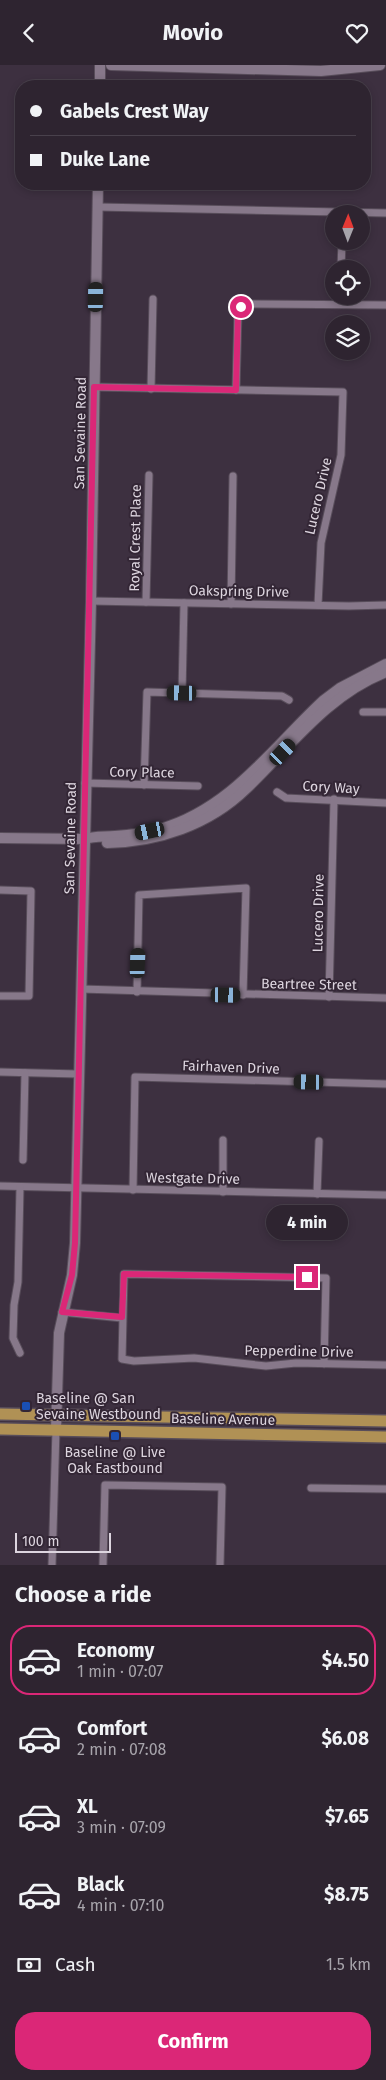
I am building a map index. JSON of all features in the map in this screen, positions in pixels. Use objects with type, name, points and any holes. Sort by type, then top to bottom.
[{"type":"main road","name":"Baseline Avenue","points":[[0,1414],[386,1421]]},
{"type":"main road","name":"Baseline Avenue","points":[[0,1429],[386,1437]]},
{"type":"street","points":[[100,65],[100,80]]},
{"type":"street","points":[[112,65],[320,71],[380,65]]},
{"type":"street","name":"San Sevaine Road","points":[[56,1430],[57,1358],[62,1312],[72,1275],[77,1188],[78,1074],[91,601],[98,190]]},
{"type":"street","points":[[98,207],[325,213]]},
{"type":"street","points":[[370,213],[386,213]]},
{"type":"street","points":[[151,389],[153,299]]},
{"type":"street","points":[[94,387],[236,390],[238,312],[241,307],[248,303],[325,300]]},
{"type":"street","points":[[370,303],[386,305]]},
{"type":"street","name":"Lucero Drive","points":[[236,390],[343,392],[341,455],[321,543],[318,605]]},
{"type":"street","name":"Royal Crest Place","points":[[146,602],[148,475]]},
{"type":"street","points":[[231,604],[233,476]]},
{"type":"street","name":"Oakspring Drive","points":[[91,601],[386,605]]},
{"type":"street","points":[[182,693],[184,603]]},
{"type":"street","points":[[0,837],[84,839],[93,836],[115,836],[147,831],[173,824],[198,813],[222,799],[240,784],[324,699],[340,688],[386,664]]},
{"type":"street","points":[[84,839],[93,843],[147,840],[180,829],[215,813],[245,791],[326,710],[353,689],[386,673]]},
{"type":"street","points":[[144,785],[147,692],[282,696],[289,700]]},
{"type":"street","points":[[363,712],[386,712]]},
{"type":"street","name":"Cory Place","points":[[85,783],[198,786]]},
{"type":"street","name":"Cory Way","points":[[277,792],[286,798],[386,803]]},
{"type":"street","name":"Lucero Drive","points":[[329,997],[334,799]]},
{"type":"street","points":[[137,992],[139,895],[246,888],[243,995]]},
{"type":"street","points":[[0,890],[31,891],[29,996],[0,996]]},
{"type":"street","name":"Beartree Street","points":[[81,989],[386,998]]},
{"type":"street","points":[[0,1072],[78,1074]]},
{"type":"street","points":[[23,1160],[25,1073]]},
{"type":"street","name":"Fairhaven Drive","points":[[132,1190],[135,1077],[386,1084]]},
{"type":"street","points":[[223,1191],[224,1140]]},
{"type":"street","points":[[317,1194],[319,1141]]},
{"type":"street","name":"Westgate Drive","points":[[0,1186],[386,1195]]},
{"type":"street","points":[[20,1187],[18,1282],[14,1305],[13,1338],[20,1353]]},
{"type":"street","points":[[62,1312],[122,1317],[124,1274],[326,1278],[324,1363]]},
{"type":"street","name":"Pepperdine Drive","points":[[122,1317],[122,1359],[134,1361],[194,1358],[266,1366],[324,1363],[386,1365]]},
{"type":"street","points":[[52,1565],[56,1430]]},
{"type":"street","points":[[104,1565],[105,1485],[222,1487],[220,1565]]},
{"type":"street","points":[[311,1488],[386,1489]]},
{"type":"place","name":"Baseline @ San Sevaine Westbound","points":[[26,1406]]},
{"type":"place","name":"Baseline @ Live Oak Eastbound","points":[[115,1436]]},
{"type":"route","points":[[241,307],[238,312],[236,390],[94,387],[91,601],[78,1074],[77,1188],[72,1275],[62,1312],[122,1317],[124,1274],[307,1277]]}]
